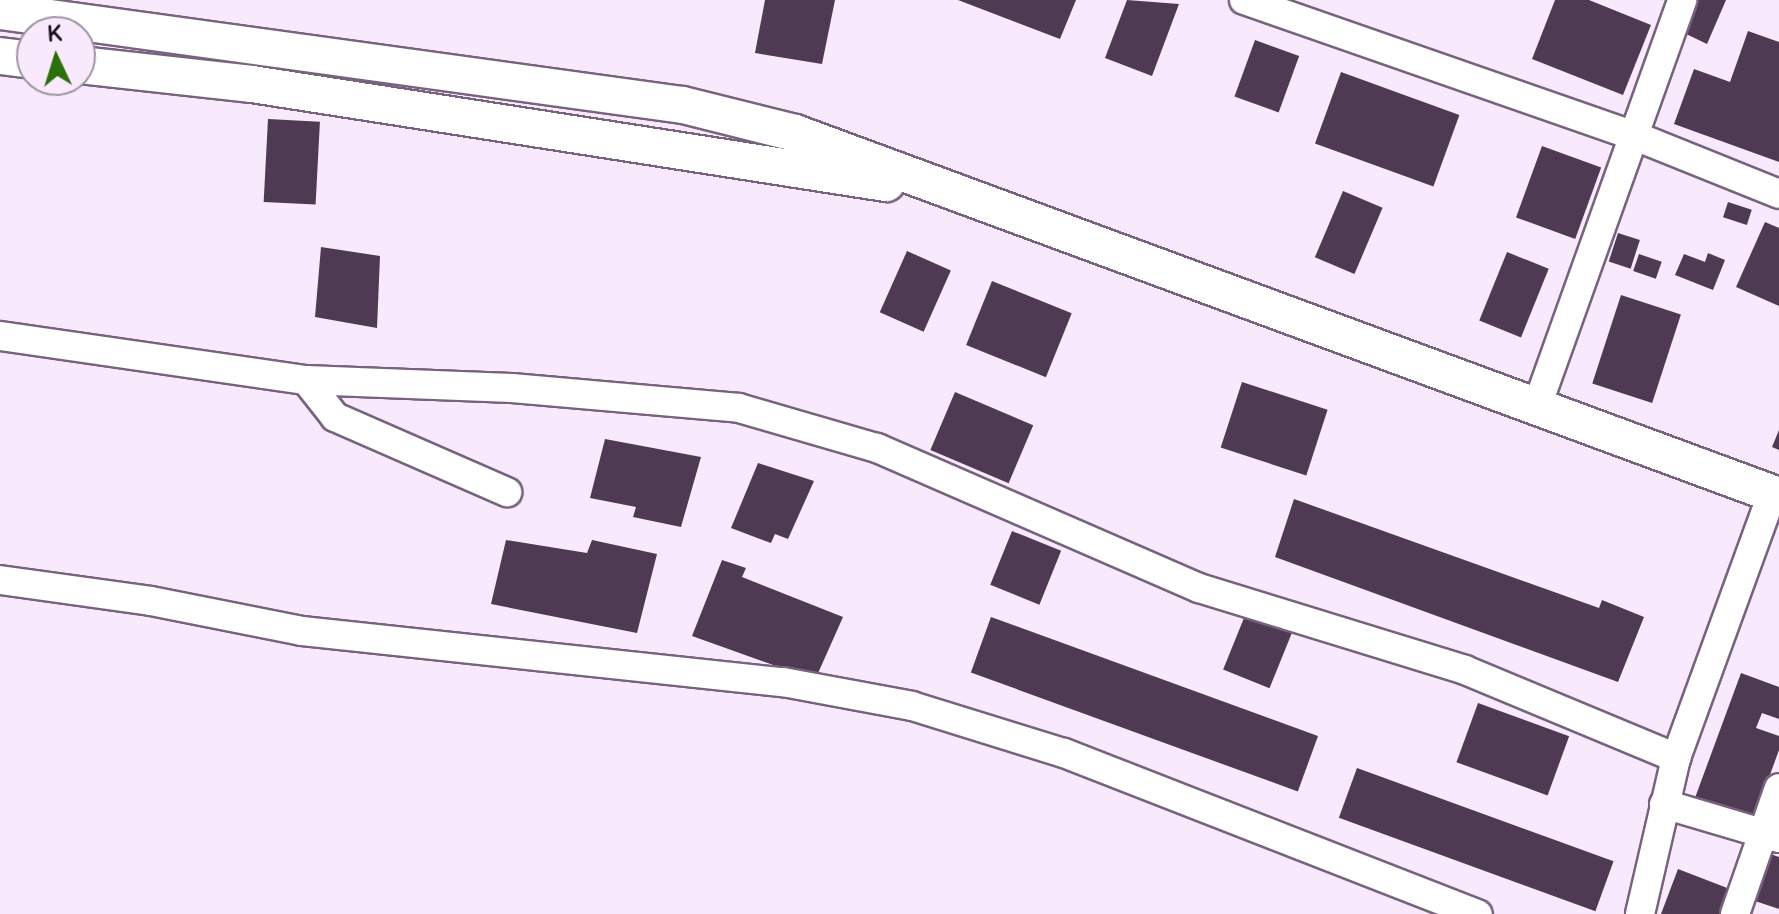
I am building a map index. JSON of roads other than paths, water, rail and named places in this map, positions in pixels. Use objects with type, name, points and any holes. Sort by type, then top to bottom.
[{"type":"main road","points":[[0,11],[683,105],[795,133],[1776,495]]},
{"type":"main road","points":[[96,67],[252,84],[964,195]]},
{"type":"street","points":[[1244,0],[1635,136],[1779,194]]},
{"type":"street","points":[[1537,406],[1682,0]]},
{"type":"street","points":[[0,336],[306,380],[512,388],[739,408],[877,448],[1199,588],[1465,670],[1676,758]]},
{"type":"street","points":[[306,380],[335,417],[507,492]]},
{"type":"street","points":[[1640,914],[1676,758],[1776,495]]},
{"type":"street","points":[[0,580],[151,601],[302,631],[596,659],[783,682],[912,706],[1064,753],[1478,914]]},
{"type":"street","points":[[1735,914],[1772,835],[1779,788]]},
{"type":"street","points":[[1664,804],[1772,835]]}]
